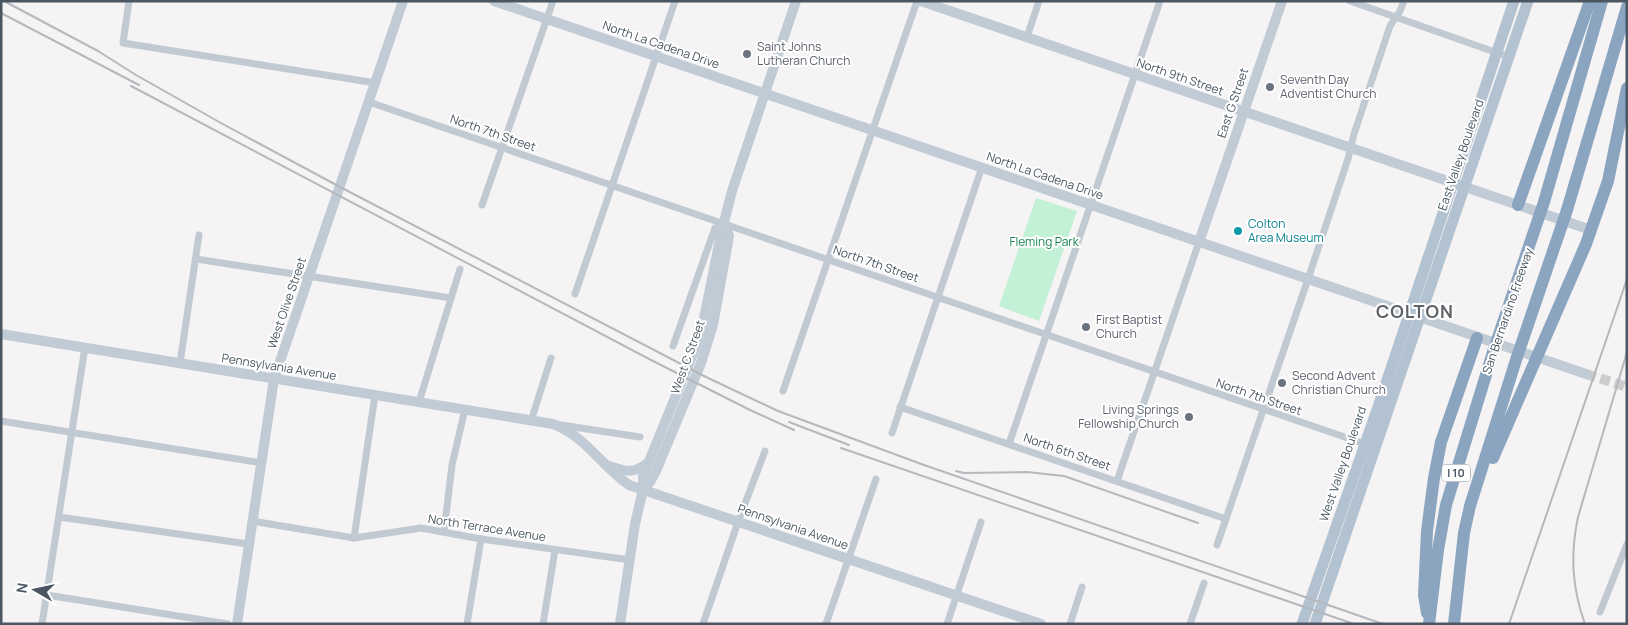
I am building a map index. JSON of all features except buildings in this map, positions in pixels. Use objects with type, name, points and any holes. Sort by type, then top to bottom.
[{"type":"highway","points":[[1518,205],[1590,1]]},
{"type":"highway","name":"San Bernardino Freeway","points":[[1428,595],[1446,505],[1493,352],[1537,225],[1602,1]]},
{"type":"highway","name":"San Bernardino Freeway","points":[[1454,624],[1464,534],[1470,506],[1516,360],[1568,210],[1627,8]]},
{"type":"highway","points":[[1470,506],[1569,286],[1608,181],[1627,88]]},
{"type":"highway","points":[[1429,624],[1427,531],[1434,478],[1441,442],[1477,338]]},
{"type":"main road","name":"East Valley Boulevard","points":[[1414,316],[1453,184],[1514,1]]},
{"type":"main road","name":"East Valley Boulevard","points":[[1414,316],[1465,188],[1528,1]]},
{"type":"main road","name":"West Valley Boulevard","points":[[1315,624],[1337,562],[1370,446],[1414,316]]},
{"type":"main road","name":"West Valley Boulevard","points":[[1302,624],[1336,526],[1370,446]]},
{"type":"main road","points":[[1336,526],[1337,535],[1331,555],[1332,560],[1337,562]]},
{"type":"street","points":[[129,1],[123,43],[376,83]]},
{"type":"street","name":"West Olive Street","points":[[237,624],[274,380],[403,1]]},
{"type":"street","name":"North La Cadena Drive","points":[[494,1],[1586,374]]},
{"type":"street","points":[[482,205],[553,1]]},
{"type":"street","points":[[575,294],[675,1]]},
{"type":"street","name":"West C Street","points":[[620,624],[635,524],[643,490],[643,476],[702,328],[720,234],[736,179],[796,1]]},
{"type":"street","points":[[783,391],[917,1]]},
{"type":"street","name":"North 9th Street","points":[[921,1],[1590,230]]},
{"type":"street","points":[[1027,37],[1039,1]]},
{"type":"street","points":[[1009,444],[1160,1]]},
{"type":"street","name":"East G Street","points":[[1199,242],[1282,1]]},
{"type":"street","points":[[1350,1],[1509,57]]},
{"type":"street","points":[[1217,545],[1308,279],[1390,26],[1404,1]]},
{"type":"street","name":"North 7th Street","points":[[369,102],[1370,446]]},
{"type":"street","points":[[892,433],[982,167]]},
{"type":"street","points":[[673,346],[715,228],[724,224]]},
{"type":"street","name":"West C Street","points":[[643,490],[656,471],[706,348],[718,302],[729,236],[724,224]]},
{"type":"street","points":[[180,363],[199,235]]},
{"type":"street","points":[[1117,481],[1199,242]]},
{"type":"street","points":[[196,259],[451,298]]},
{"type":"street","points":[[418,402],[460,269]]},
{"type":"street","name":"Pennsylvania Avenue","points":[[1,334],[274,380],[640,437]]},
{"type":"street","points":[[42,624],[85,347]]},
{"type":"street","points":[[531,421],[551,358]]},
{"type":"street","points":[[354,538],[376,395]]},
{"type":"street","name":"North 6th Street","points":[[900,406],[1226,520]]},
{"type":"street","points":[[444,532],[452,465],[465,409]]},
{"type":"street","points":[[1,421],[262,463]]},
{"type":"street","name":"Pennsylvania Avenue","points":[[553,424],[571,432],[584,442],[621,479],[643,490],[1041,624]]},
{"type":"street","points":[[703,624],[765,451]]},
{"type":"street","points":[[608,466],[629,471],[638,470],[648,463]]},
{"type":"street","points":[[826,624],[876,479]]},
{"type":"street","points":[[59,517],[248,544]]},
{"type":"street","name":"North Terrace Avenue","points":[[252,521],[354,538],[421,528],[481,539],[630,560]]},
{"type":"street","points":[[947,624],[981,522]]},
{"type":"street","points":[[468,624],[481,539]]},
{"type":"street","points":[[1600,612],[1627,544]]},
{"type":"street","points":[[543,624],[555,550]]},
{"type":"street","points":[[1190,624],[1204,583]]},
{"type":"street","points":[[1070,624],[1082,587]]},
{"type":"street","points":[[47,595],[228,624]]},
{"type":"green space","name":"Fleming Park","points":[[1036,198],[1077,211],[1039,321],[999,306]]},
{"type":"tunnel","points":[[1586,374],[1627,387]]},
{"type":"railway","points":[[4,1],[98,51],[136,75],[221,123],[340,187],[706,377],[778,411],[924,465],[1383,624]]},
{"type":"railway","points":[[1,13],[139,85]]},
{"type":"railway","points":[[131,86],[651,360],[794,430]]},
{"type":"railway","points":[[1509,624],[1627,279]]},
{"type":"railway","points":[[1585,624],[1575,584],[1573,558],[1575,531],[1627,352]]},
{"type":"railway","points":[[789,422],[849,445]]},
{"type":"railway","points":[[841,448],[1354,624]]},
{"type":"railway","points":[[956,471],[964,473],[1027,472],[1064,476],[1198,523]]},
{"type":"place","name":"Saint Johns Lutheran Church","points":[[747,54]]},
{"type":"place","name":"Seventh Day Adventist Church","points":[[1270,87]]},
{"type":"place","name":"Colton Area Museum","points":[[1238,231]]},
{"type":"place","name":"First Baptist Church","points":[[1086,327]]},
{"type":"place","name":"Second Advent Christian Church","points":[[1282,383]]},
{"type":"place","name":"Living Springs Fellowship Church","points":[[1189,417]]},
{"type":"district","name":"COLTON","points":[[1415,312]]}]
